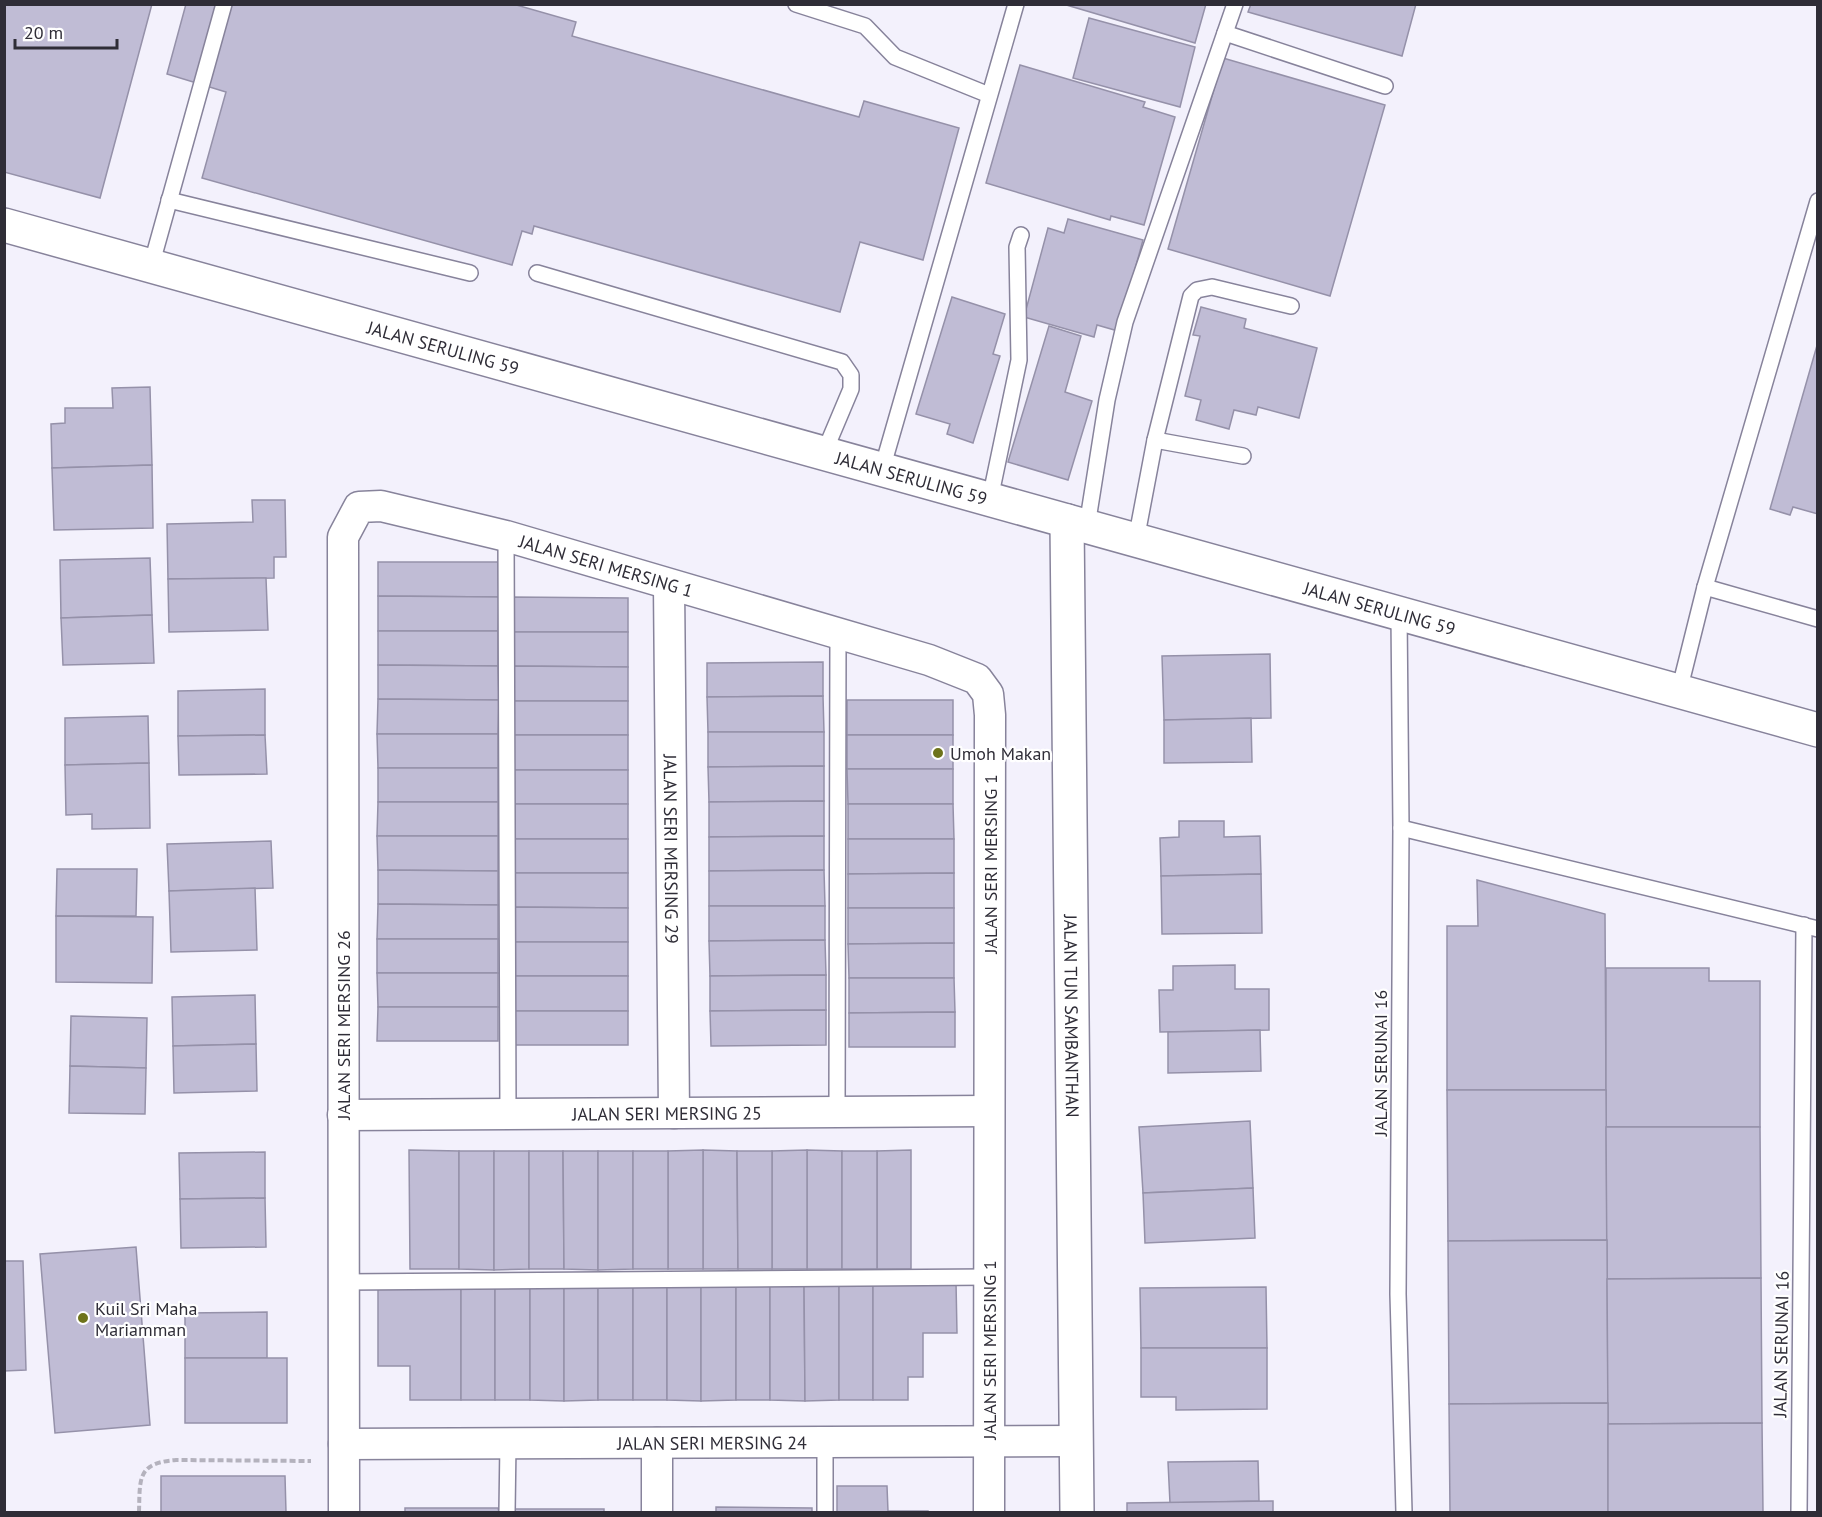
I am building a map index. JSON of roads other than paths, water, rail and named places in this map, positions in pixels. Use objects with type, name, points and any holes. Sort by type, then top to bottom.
[{"type":"main road","name":"JALAN SERULING 59","points":[[4,225],[1818,729]]},
{"type":"main road","name":"JALAN TUN SAMBANTHAN","points":[[1077,524],[1077,1512]]},
{"type":"street","name":"JALAN SERI MERSING 1","points":[[343,537],[359,507],[381,506],[506,536],[929,660],[977,680],[988,694],[990,715],[989,1277],[1014,1441],[989,1512]]},
{"type":"street","name":"JALAN SERI MERSING 26","points":[[343,537],[344,1512]]},
{"type":"street","name":"JALAN SERI MERSING 29","points":[[669,585],[674,1113]]},
{"type":"street","name":"JALAN SERI MERSING 25","points":[[343,1115],[989,1111]]},
{"type":"street","name":"JALAN SERI MERSING 24","points":[[344,1452],[507,1443],[1077,1441]]},
{"type":"street","points":[[657,1443],[657,1512]]},
{"type":"lane","points":[[151,266],[224,4]]},
{"type":"lane","points":[[796,4],[865,26],[895,57],[989,95]]},
{"type":"lane","points":[[882,469],[1016,4]]},
{"type":"lane","points":[[1077,524],[1125,322],[1235,4]]},
{"type":"lane","points":[[1225,33],[1384,86]]},
{"type":"lane","points":[[169,200],[470,273]]},
{"type":"lane","points":[[1679,691],[1705,587],[1818,201]]},
{"type":"lane","points":[[990,499],[1019,360],[1017,247],[1021,235]]},
{"type":"lane","points":[[537,273],[842,362],[851,375],[851,389],[824,453]]},
{"type":"lane","points":[[1136,540],[1155,440],[1191,296],[1197,290],[1212,287],[1291,306]]},
{"type":"lane","points":[[1155,440],[1243,456]]},
{"type":"lane","points":[[506,536],[508,1114]]},
{"type":"lane","points":[[1705,587],[1818,619]]},
{"type":"lane","name":"JALAN SERUNAI 16","points":[[1399,613],[1401,828],[1398,1294],[1404,1512]]},
{"type":"lane","points":[[837,1112],[838,634]]},
{"type":"lane","points":[[1401,828],[1811,927]]},
{"type":"lane","name":"JALAN SERUNAI 16","points":[[1799,1512],[1811,927]]},
{"type":"lane","points":[[344,1281],[989,1277]]},
{"type":"lane","points":[[825,1442],[825,1512]]},
{"type":"lane","points":[[507,1443],[507,1512]]},
{"type":"place","name":"Umoh Makan","points":[[938,753]]},
{"type":"place","name":"Kuil Sri Maha Mariamman","points":[[83,1318]]}]
